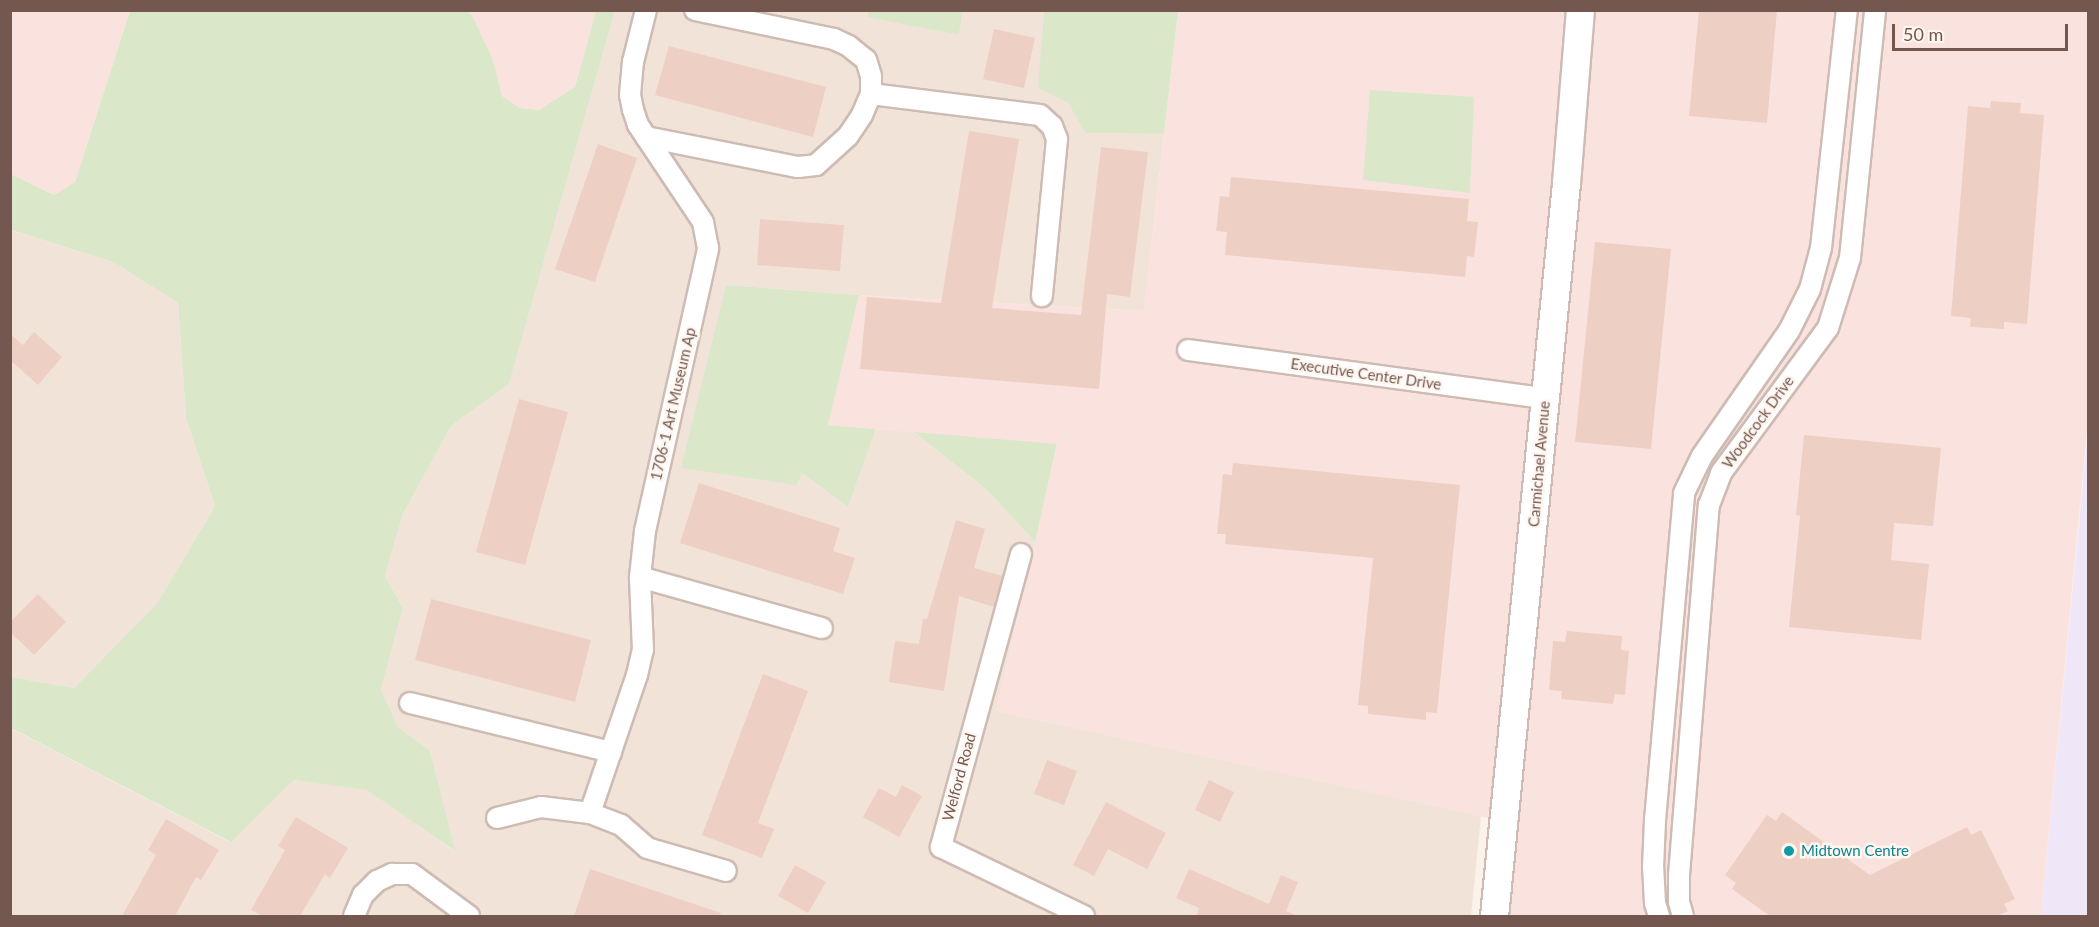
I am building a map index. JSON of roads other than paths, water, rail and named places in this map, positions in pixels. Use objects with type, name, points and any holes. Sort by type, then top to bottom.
[{"type":"street","name":"1706-1 Art Museum Ap","points":[[591,813],[642,650],[640,577],[645,531],[708,248],[703,222],[638,124],[630,95],[633,62],[646,10]]},
{"type":"street","points":[[646,136],[798,167],[816,165],[848,136],[862,115],[871,94],[872,76],[866,60],[849,46],[834,39],[695,10]]},
{"type":"street","name":"Carmichael Avenue","points":[[1494,916],[1545,398],[1580,10]]},
{"type":"street","name":"Woodcock Drive","points":[[1659,916],[1655,903],[1653,868],[1655,820],[1684,493],[1702,456],[1789,331],[1810,289],[1821,248],[1847,10]]},
{"type":"street","name":"Woodcock Drive","points":[[1683,916],[1679,902],[1679,875],[1709,505],[1721,473],[1828,328],[1850,258],[1875,10]]},
{"type":"street","points":[[871,94],[1040,115],[1052,126],[1057,140],[1042,296]]},
{"type":"street","name":"Executive Center Drive","points":[[1188,350],[1545,398]]},
{"type":"street","name":"Welford Road","points":[[1021,554],[940,847],[1084,916]]},
{"type":"street","points":[[640,577],[822,628]]},
{"type":"street","points":[[410,703],[611,752]]},
{"type":"street","points":[[497,818],[541,807],[591,813],[621,825],[647,848],[726,871]]},
{"type":"street","points":[[354,916],[363,895],[377,881],[392,874],[412,874],[469,916]]},
{"type":"place","name":"Midtown Centre","points":[[1789,851]]}]
